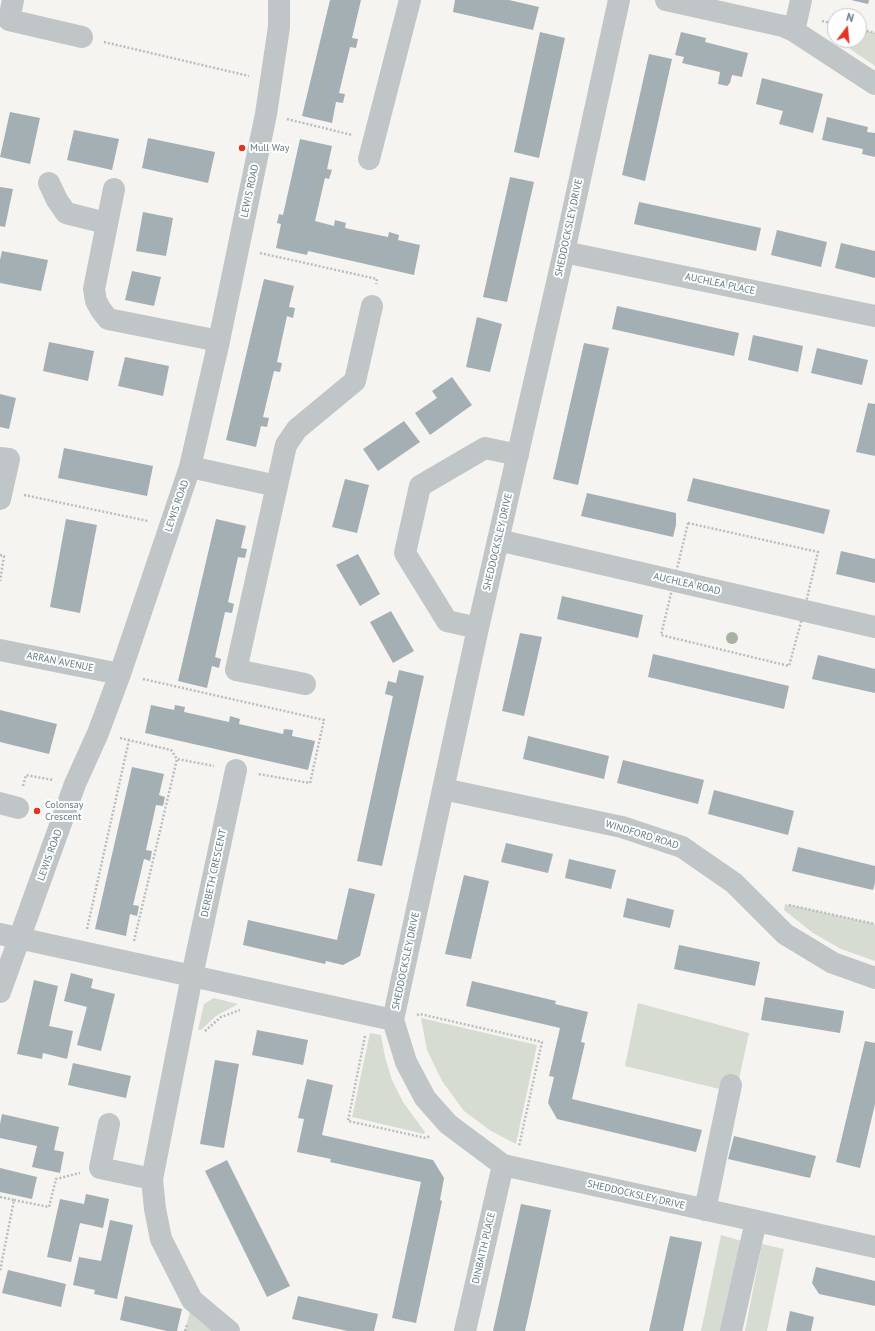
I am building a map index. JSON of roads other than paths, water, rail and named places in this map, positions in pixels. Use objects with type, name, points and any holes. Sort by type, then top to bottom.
[{"type":"street","points":[[13,0],[9,20],[82,37]]},
{"type":"street","name":"LEWIS ROAD","points":[[0,992],[10,936],[98,733],[120,674],[190,467],[219,341],[266,114],[280,27],[280,0]]},
{"type":"street","points":[[372,150],[410,0]]},
{"type":"street","name":"SHEDDOCKSLEY DRIVE","points":[[619,0],[564,252],[442,789],[393,1020],[406,1062],[425,1098],[448,1124],[503,1164],[875,1247]]},
{"type":"street","points":[[666,0],[783,26],[794,31],[875,84]]},
{"type":"street","points":[[794,31],[801,0]]},
{"type":"street","points":[[48,183],[66,213],[106,222]]},
{"type":"street","points":[[114,189],[106,222],[94,289],[96,300],[101,310],[108,319],[219,341]]},
{"type":"street","name":"AUCHLEA PLACE","points":[[564,252],[875,316]]},
{"type":"street","points":[[305,684],[236,670],[286,445],[297,428],[355,381],[372,306]]},
{"type":"street","points":[[478,628],[447,621],[405,553],[420,486],[485,448],[518,455]]},
{"type":"street","points":[[0,458],[8,459],[1,494]]},
{"type":"street","points":[[190,467],[277,486]]},
{"type":"street","name":"AUCHLEA ROAD","points":[[498,540],[875,627]]},
{"type":"street","name":"ARRAN AVENUE","points":[[0,650],[120,674]]},
{"type":"street","name":"DERBETH CRESCENT","points":[[230,1331],[192,1300],[161,1240],[155,1209],[152,1179],[192,976],[236,770]]},
{"type":"street","name":"WINDFORD ROAD","points":[[442,789],[622,827],[682,847],[734,883],[785,934],[832,963],[875,978]]},
{"type":"street","points":[[10,936],[393,1020]]},
{"type":"street","points":[[705,1210],[731,1085]]},
{"type":"street","points":[[110,1124],[100,1168],[152,1179]]},
{"type":"street","name":"DINBAITH PLACE","points":[[465,1331],[503,1164]]},
{"type":"street","points":[[731,1331],[756,1221]]},
{"type":"place","name":"Mull Way","points":[[242,148]]},
{"type":"place","name":"Colonsay Crescent","points":[[37,811]]}]
